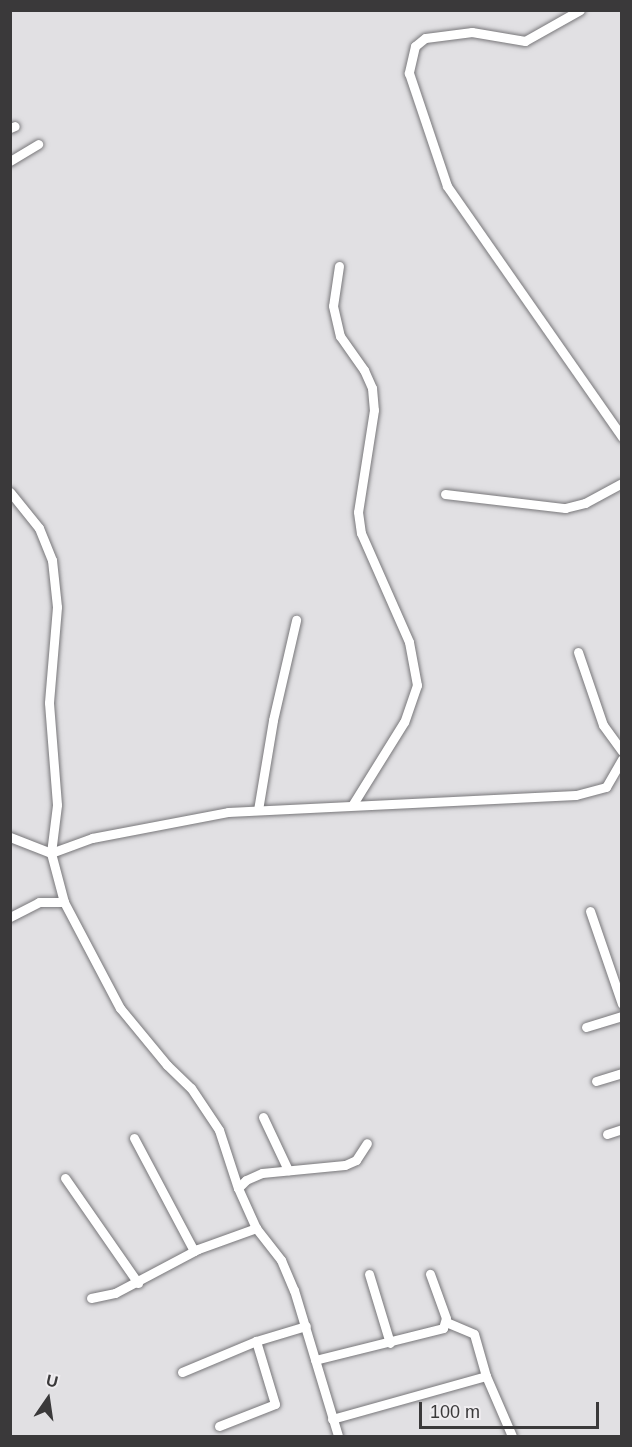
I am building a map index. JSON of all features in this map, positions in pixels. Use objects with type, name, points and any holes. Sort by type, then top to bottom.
[{"type":"street","points":[[580,10],[525,41],[472,32],[424,38],[415,46],[409,73],[447,186],[539,324],[620,431]]},
{"type":"street","points":[[10,161],[38,144]]},
{"type":"street","points":[[339,266],[333,306],[340,336],[364,370],[372,388],[374,410],[358,512],[361,533],[409,642],[417,685],[404,722],[353,804]]},
{"type":"street","points":[[445,494],[565,508],[585,503],[621,483]]},
{"type":"street","points":[[10,492],[39,528],[52,560],[57,607],[49,703],[57,805],[51,853],[64,902],[120,1008],[207,1108],[219,1130],[238,1188],[256,1228],[281,1260],[306,1326],[338,1437]]},
{"type":"street","points":[[258,810],[273,720],[296,620]]},
{"type":"street","points":[[578,652],[603,725],[621,751]]},
{"type":"street","points":[[10,837],[51,853],[92,838],[183,819],[258,810],[353,804],[415,805],[576,795],[606,787],[621,759]]},
{"type":"street","points":[[10,917],[39,902],[64,902]]},
{"type":"street","points":[[590,911],[621,1004]]},
{"type":"street","points":[[586,1027],[621,1016]]},
{"type":"street","points":[[596,1081],[621,1073]]},
{"type":"street","points":[[263,1117],[288,1170]]},
{"type":"street","points":[[607,1134],[621,1129]]},
{"type":"street","points":[[134,1138],[194,1251]]},
{"type":"street","points":[[238,1188],[246,1180],[262,1173],[345,1165],[356,1160],[367,1143]]},
{"type":"street","points":[[65,1178],[138,1282]]},
{"type":"street","points":[[91,1298],[138,1282],[194,1251],[256,1228]]},
{"type":"street","points":[[369,1274],[390,1343]]},
{"type":"street","points":[[315,1360],[443,1328],[446,1322],[430,1274]]},
{"type":"street","points":[[446,1322],[474,1334],[486,1376],[512,1437]]},
{"type":"street","points":[[182,1372],[256,1341],[306,1326]]},
{"type":"street","points":[[219,1426],[275,1404],[256,1341]]},
{"type":"street","points":[[332,1419],[486,1376]]}]
